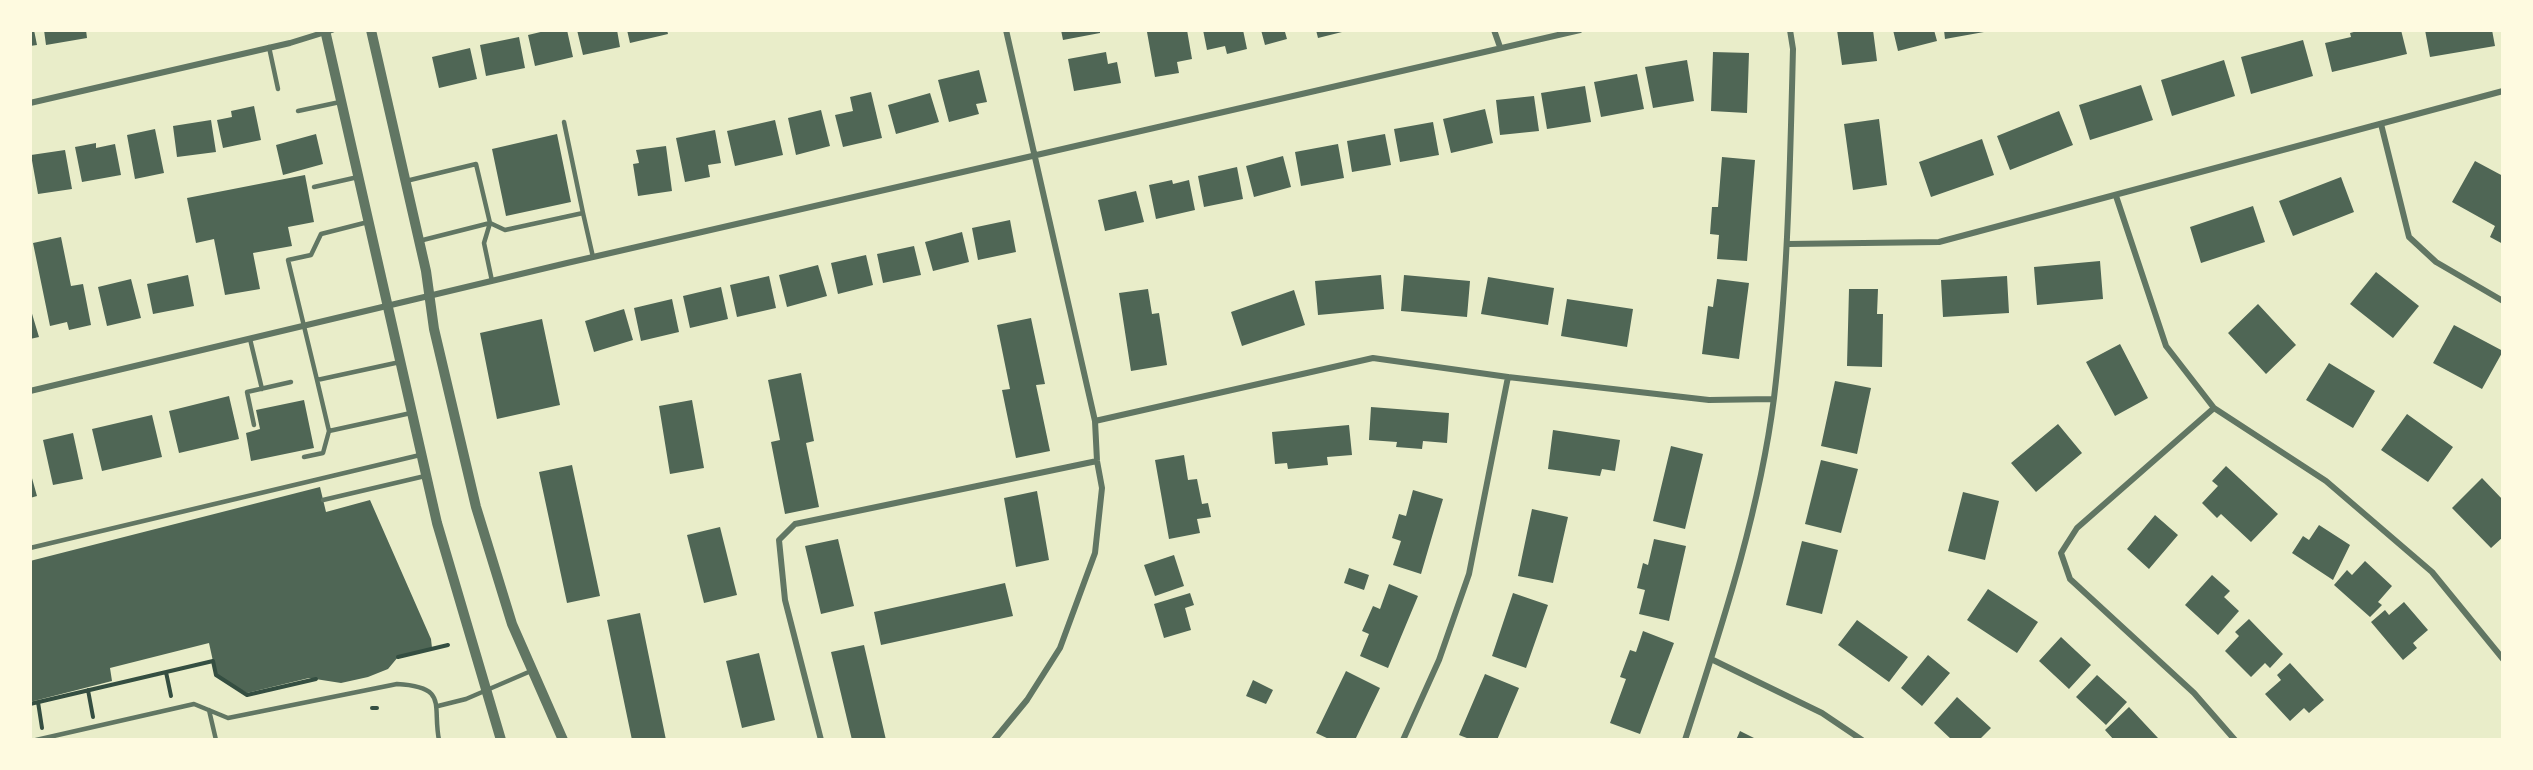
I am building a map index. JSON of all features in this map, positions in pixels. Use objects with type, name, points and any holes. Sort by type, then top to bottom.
[{"type":"street","points":[[371,30],[419,241],[434,329],[478,516],[504,601],[531,670],[563,740]]},
{"type":"street","points":[[994,740],[1027,700],[1060,648],[1095,553],[1102,488],[1097,461],[1095,421],[1006,30]]},
{"type":"street","points":[[1494,30],[1500,47]]},
{"type":"street","points":[[30,391],[593,257],[1036,157],[1580,30]]},
{"type":"street","points":[[1685,740],[1752,518],[1773,399],[1788,244],[1793,49],[1790,30]]},
{"type":"street","points":[[30,104],[327,31],[425,476],[447,563],[501,740]]},
{"type":"street","points":[[1788,244],[1939,243],[2503,91]]},
{"type":"street","points":[[2381,124],[2409,237],[2436,262],[2503,301]]},
{"type":"street","points":[[2116,196],[2166,345],[2214,408],[2326,481],[2432,572],[2503,659]]},
{"type":"street","points":[[1095,421],[1373,358],[1508,377],[1709,399],[1773,399]]},
{"type":"street","points":[[1403,740],[1438,660],[1469,574],[1508,377]]},
{"type":"street","points":[[2214,408],[2077,528],[2061,553],[2070,579],[2194,693],[2235,740]]},
{"type":"street","points":[[821,740],[785,600],[779,540],[795,524],[1097,461]]},
{"type":"street","points":[[1711,659],[1822,713],[1862,740]]},
{"type":"lane","points":[[269,47],[278,89]]},
{"type":"lane","points":[[298,111],[341,102]]},
{"type":"lane","points":[[564,122],[593,257]]},
{"type":"lane","points":[[405,182],[476,164],[490,224],[484,243],[492,281]]},
{"type":"lane","points":[[314,187],[358,177]]},
{"type":"lane","points":[[419,241],[490,224],[505,230],[583,213]]},
{"type":"lane","points":[[304,458],[323,453],[328,431],[288,260],[310,255],[321,234],[368,222]]},
{"type":"lane","points":[[250,339],[261,388]]},
{"type":"lane","points":[[317,380],[400,362]]},
{"type":"lane","points":[[254,425],[247,392],[291,382]]},
{"type":"lane","points":[[328,431],[411,413]]},
{"type":"lane","points":[[30,548],[420,454]]},
{"type":"lane","points":[[323,500],[425,476]]},
{"type":"lane","points":[[438,706],[466,699],[531,670]]},
{"type":"lane","points":[[38,739],[194,704],[228,718],[397,684],[412,686],[429,693],[438,706],[439,740]]},
{"type":"lane","points":[[209,710],[216,740]]},
{"type":"path","points":[[398,657],[448,645]]},
{"type":"path","points":[[30,704],[213,661],[216,675],[247,695],[316,679]]},
{"type":"path","points":[[166,672],[174,709]]},
{"type":"path","points":[[88,690],[95,726]]},
{"type":"path","points":[[38,702],[42,723],[38,739]]},
{"type":"building","points":[[30,30],[34,30],[37,45],[30,46]]},
{"type":"building","points":[[44,30],[86,30],[87,38],[46,45]]},
{"type":"building","points":[[549,30],[567,30],[573,57],[535,66],[528,35]]},
{"type":"building","points":[[577,30],[617,30],[620,47],[583,55]]},
{"type":"building","points":[[627,30],[667,30],[668,34],[630,43]]},
{"type":"building","points":[[1061,30],[1100,30],[1100,33],[1063,40]]},
{"type":"building","points":[[1187,30],[1192,59],[1177,62],[1179,73],[1155,77],[1147,32]]},
{"type":"building","points":[[1203,30],[1243,30],[1247,49],[1227,54],[1225,46],[1207,50]]},
{"type":"building","points":[[1261,30],[1290,31],[1285,32],[1287,39],[1265,45]]},
{"type":"building","points":[[1316,30],[1346,30],[1346,31],[1318,38]]},
{"type":"building","points":[[1837,30],[1873,30],[1877,61],[1842,65]]},
{"type":"building","points":[[1893,30],[1934,30],[1937,41],[1898,51]]},
{"type":"building","points":[[1944,30],[1983,30],[1984,32],[1945,39]]},
{"type":"building","points":[[2361,30],[2401,30],[2407,54],[2332,72],[2325,43],[2351,37],[2350,33]]},
{"type":"building","points":[[2425,30],[2492,30],[2495,46],[2430,57]]},
{"type":"building","points":[[519,37],[525,68],[486,76],[480,45]]},
{"type":"building","points":[[2303,40],[2313,76],[2251,94],[2241,57]]},
{"type":"building","points":[[470,48],[477,79],[439,88],[432,57]]},
{"type":"building","points":[[1106,52],[1108,64],[1117,62],[1121,83],[1074,91],[1068,59]]},
{"type":"building","points":[[1713,52],[1749,53],[1747,113],[1711,111]]},
{"type":"building","points":[[1687,60],[1694,101],[1653,108],[1645,67]]},
{"type":"building","points":[[2224,60],[2235,96],[2172,116],[2161,80]]},
{"type":"building","points":[[979,70],[987,102],[976,104],[979,114],[949,122],[938,80]]},
{"type":"building","points":[[1637,74],[1644,109],[1601,117],[1594,82]]},
{"type":"building","points":[[2141,85],[2153,120],[2090,140],[2079,105]]},
{"type":"building","points":[[1585,86],[1591,122],[1547,129],[1541,93]]},
{"type":"building","points":[[871,92],[882,138],[843,147],[835,115],[853,111],[850,97]]},
{"type":"building","points":[[930,93],[939,122],[896,134],[888,105]]},
{"type":"building","points":[[1534,96],[1539,131],[1500,135],[1496,100]]},
{"type":"building","points":[[254,106],[261,140],[223,148],[217,120],[232,117],[231,111]]},
{"type":"building","points":[[1485,109],[1493,143],[1451,153],[1443,119]]},
{"type":"building","points":[[821,110],[830,146],[796,155],[788,118]]},
{"type":"building","points":[[2059,111],[2073,145],[2010,170],[1997,136]]},
{"type":"building","points":[[1879,119],[1887,185],[1853,190],[1844,124]]},
{"type":"building","points":[[211,120],[216,152],[177,157],[173,126]]},
{"type":"building","points":[[775,120],[783,155],[735,166],[727,131]]},
{"type":"building","points":[[1433,122],[1439,155],[1400,162],[1394,129]]},
{"type":"building","points":[[155,129],[164,173],[135,179],[127,135]]},
{"type":"building","points":[[715,130],[721,163],[708,165],[710,177],[685,182],[676,138]]},
{"type":"building","points":[[316,134],[323,164],[283,175],[276,145]]},
{"type":"building","points":[[557,134],[571,202],[506,216],[492,149]]},
{"type":"building","points":[[1385,134],[1391,165],[1352,172],[1347,141]]},
{"type":"building","points":[[1982,139],[1994,175],[1931,197],[1919,162]]},
{"type":"building","points":[[96,143],[96,148],[115,144],[121,175],[82,182],[75,147]]},
{"type":"building","points":[[1338,144],[1344,178],[1301,186],[1295,152]]},
{"type":"building","points":[[666,146],[672,191],[638,196],[633,164],[639,163],[636,150]]},
{"type":"building","points":[[65,150],[72,189],[38,194],[31,155]]},
{"type":"building","points":[[1283,156],[1291,187],[1254,197],[1246,166]]},
{"type":"building","points":[[1722,157],[1755,160],[1747,261],[1717,259],[1719,235],[1710,234],[1712,207],[1718,207]]},
{"type":"building","points":[[2475,161],[2503,176],[2503,244],[2490,237],[2495,226],[2452,202]]},
{"type":"building","points":[[1237,167],[1243,199],[1204,207],[1198,176]]},
{"type":"building","points":[[305,175],[314,222],[288,227],[292,246],[253,253],[260,289],[225,295],[214,239],[196,243],[187,198]]},
{"type":"building","points":[[2341,177],[2354,212],[2293,236],[2279,201]]},
{"type":"building","points":[[1172,180],[1173,184],[1189,180],[1195,210],[1156,219],[1149,185]]},
{"type":"building","points":[[1136,191],[1144,222],[1105,231],[1098,200]]},
{"type":"building","points":[[2253,206],[2265,242],[2201,263],[2190,227]]},
{"type":"building","points":[[1010,220],[1016,252],[978,260],[972,228]]},
{"type":"building","points":[[962,232],[969,262],[933,271],[925,242]]},
{"type":"building","points":[[61,237],[71,286],[83,284],[91,325],[69,330],[67,322],[50,326],[33,243]]},
{"type":"building","points":[[914,246],[921,275],[883,283],[877,254]]},
{"type":"building","points":[[866,255],[873,285],[838,294],[831,263]]},
{"type":"building","points":[[2100,261],[2103,299],[2037,305],[2034,267]]},
{"type":"building","points":[[818,265],[827,296],[787,307],[779,275]]},
{"type":"building","points":[[2376,272],[2419,306],[2393,338],[2350,304]]},
{"type":"building","points":[[188,275],[194,306],[153,314],[147,284]]},
{"type":"building","points":[[1381,275],[1384,309],[1318,315],[1315,281]]},
{"type":"building","points":[[1404,275],[1470,281],[1467,317],[1401,311]]},
{"type":"building","points":[[769,276],[776,308],[737,317],[730,285]]},
{"type":"building","points":[[2007,276],[2009,313],[1943,317],[1941,280]]},
{"type":"building","points":[[1488,277],[1554,288],[1548,325],[1481,314]]},
{"type":"building","points":[[131,279],[141,318],[107,326],[98,287]]},
{"type":"building","points":[[1717,279],[1749,283],[1739,359],[1702,354],[1708,306],[1713,307]]},
{"type":"building","points":[[721,287],[728,319],[690,328],[683,296]]},
{"type":"building","points":[[1148,289],[1152,314],[1159,313],[1167,365],[1131,371],[1119,293]]},
{"type":"building","points":[[1849,289],[1878,289],[1877,314],[1883,314],[1882,367],[1847,366]]},
{"type":"building","points":[[1294,290],[1305,325],[1242,346],[1231,312]]},
{"type":"building","points":[[672,299],[679,332],[641,341],[634,308]]},
{"type":"building","points":[[1567,299],[1633,309],[1627,347],[1561,336]]},
{"type":"building","points":[[2258,304],[2296,345],[2266,374],[2228,333]]},
{"type":"building","points":[[30,307],[39,337],[30,339]]},
{"type":"building","points":[[624,309],[633,340],[594,352],[585,321]]},
{"type":"building","points":[[1031,318],[1045,384],[1036,385],[1050,451],[1016,458],[1002,390],[1010,389],[997,325]]},
{"type":"building","points":[[542,319],[560,405],[497,419],[480,333]]},
{"type":"building","points":[[2454,325],[2503,351],[2482,389],[2433,363]]},
{"type":"building","points":[[2120,344],[2148,398],[2115,416],[2086,362]]},
{"type":"building","points":[[2329,363],[2375,391],[2353,428],[2306,400]]},
{"type":"building","points":[[801,373],[814,441],[806,443],[819,507],[785,514],[771,442],[780,440],[768,380]]},
{"type":"building","points":[[1835,381],[1871,388],[1857,454],[1821,446]]},
{"type":"building","points":[[229,396],[239,439],[179,453],[169,411]]},
{"type":"building","points":[[304,400],[314,448],[251,461],[246,433],[260,429],[256,410]]},
{"type":"building","points":[[692,400],[704,468],[670,474],[659,406]]},
{"type":"building","points":[[1371,407],[1449,413],[1447,443],[1423,441],[1422,449],[1396,447],[1397,442],[1369,440]]},
{"type":"building","points":[[2407,414],[2453,447],[2428,482],[2381,450]]},
{"type":"building","points":[[152,415],[162,457],[102,471],[92,429]]},
{"type":"building","points":[[2058,424],[2082,453],[2036,492],[2011,463]]},
{"type":"building","points":[[1349,425],[1352,455],[1327,457],[1328,465],[1288,469],[1287,463],[1275,464],[1272,432]]},
{"type":"building","points":[[1553,430],[1620,440],[1615,471],[1602,469],[1600,476],[1548,469]]},
{"type":"building","points":[[73,433],[83,479],[53,485],[43,440]]},
{"type":"building","points":[[1671,446],[1703,454],[1685,529],[1653,521]]},
{"type":"building","points":[[1184,455],[1188,480],[1197,479],[1202,504],[1208,503],[1211,517],[1197,519],[1200,533],[1169,539],[1155,460]]},
{"type":"building","points":[[1821,460],[1858,469],[1841,533],[1805,524]]},
{"type":"building","points":[[572,465],[600,596],[567,603],[539,472]]},
{"type":"building","points":[[2226,466],[2278,514],[2251,542],[2221,514],[2217,518],[2202,503],[2218,486],[2212,481]]},
{"type":"building","points":[[30,471],[37,496],[30,498]]},
{"type":"building","points":[[2482,478],[2503,500],[2503,537],[2491,548],[2452,508]]},
{"type":"building","points":[[320,487],[326,512],[370,500],[431,639],[432,648],[398,657],[388,669],[368,677],[341,683],[309,678],[247,693],[216,675],[209,643],[110,668],[112,681],[30,702],[30,561]]},
{"type":"building","points":[[1413,490],[1443,499],[1421,574],[1393,565],[1401,541],[1392,538],[1399,514],[1406,516]]},
{"type":"building","points":[[1037,491],[1049,560],[1016,567],[1004,498]]},
{"type":"building","points":[[1963,492],[1999,501],[1985,560],[1948,551]]},
{"type":"building","points":[[1532,509],[1568,517],[1553,583],[1518,576]]},
{"type":"building","points":[[2155,515],[2178,535],[2149,569],[2127,549]]},
{"type":"building","points":[[2319,525],[2350,545],[2333,580],[2292,553],[2303,536],[2309,540]]},
{"type":"building","points":[[720,527],[737,595],[704,603],[687,535]]},
{"type":"building","points":[[838,539],[854,606],[821,614],[805,546]]},
{"type":"building","points":[[1654,539],[1686,546],[1669,621],[1639,614],[1645,590],[1637,588],[1643,563],[1648,565]]},
{"type":"building","points":[[1802,541],[1838,550],[1822,614],[1786,605]]},
{"type":"building","points":[[1174,555],[1184,586],[1155,596],[1144,565]]},
{"type":"building","points":[[2365,561],[2392,586],[2378,602],[2382,605],[2370,617],[2334,585],[2347,570],[2352,575]]},
{"type":"building","points":[[1349,568],[1369,575],[1364,590],[1344,583]]},
{"type":"building","points":[[2212,575],[2230,591],[2224,597],[2239,611],[2218,635],[2185,605]]},
{"type":"building","points":[[1005,583],[1013,616],[881,645],[874,612]]},
{"type":"building","points":[[1389,584],[1418,596],[1388,668],[1360,656],[1369,634],[1362,631],[1373,606],[1380,609]]},
{"type":"building","points":[[1988,589],[2038,622],[2017,653],[1967,620]]},
{"type":"building","points":[[1190,593],[1194,605],[1185,608],[1191,630],[1164,638],[1154,604]]},
{"type":"building","points":[[1513,593],[1548,605],[1526,668],[1492,656]]},
{"type":"building","points":[[2404,602],[2428,630],[2413,643],[2417,648],[2403,660],[2371,622],[2385,610],[2389,615]]},
{"type":"building","points":[[640,613],[666,740],[632,740],[607,620]]},
{"type":"building","points":[[2249,619],[2283,654],[2270,668],[2265,663],[2251,677],[2225,651],[2239,636],[2235,632]]},
{"type":"building","points":[[1857,620],[1908,657],[1889,682],[1838,645]]},
{"type":"building","points":[[1643,631],[1674,643],[1640,734],[1610,723],[1626,679],[1620,677],[1630,650],[1636,652]]},
{"type":"building","points":[[2061,637],[2091,665],[2069,689],[2039,661]]},
{"type":"building","points":[[864,645],[886,740],[852,740],[831,652]]},
{"type":"building","points":[[759,653],[775,720],[742,728],[726,661]]},
{"type":"building","points":[[1928,655],[1950,673],[1922,706],[1901,688]]},
{"type":"building","points":[[2290,663],[2324,700],[2309,713],[2304,708],[2290,721],[2265,694],[2281,680],[2277,675]]},
{"type":"building","points":[[1346,671],[1380,688],[1355,740],[1331,740],[1316,733]]},
{"type":"building","points":[[1485,674],[1519,688],[1497,740],[1472,740],[1459,735]]},
{"type":"building","points":[[2097,675],[2127,702],[2106,725],[2076,697]]},
{"type":"building","points":[[1253,680],[1273,690],[1266,704],[1246,696]]},
{"type":"building","points":[[1957,697],[1991,728],[1979,740],[1952,740],[1934,723]]},
{"type":"building","points":[[2129,707],[2158,738],[2156,740],[2114,740],[2105,730]]},
{"type":"building","points":[[1740,731],[1758,740],[1736,740]]}]
